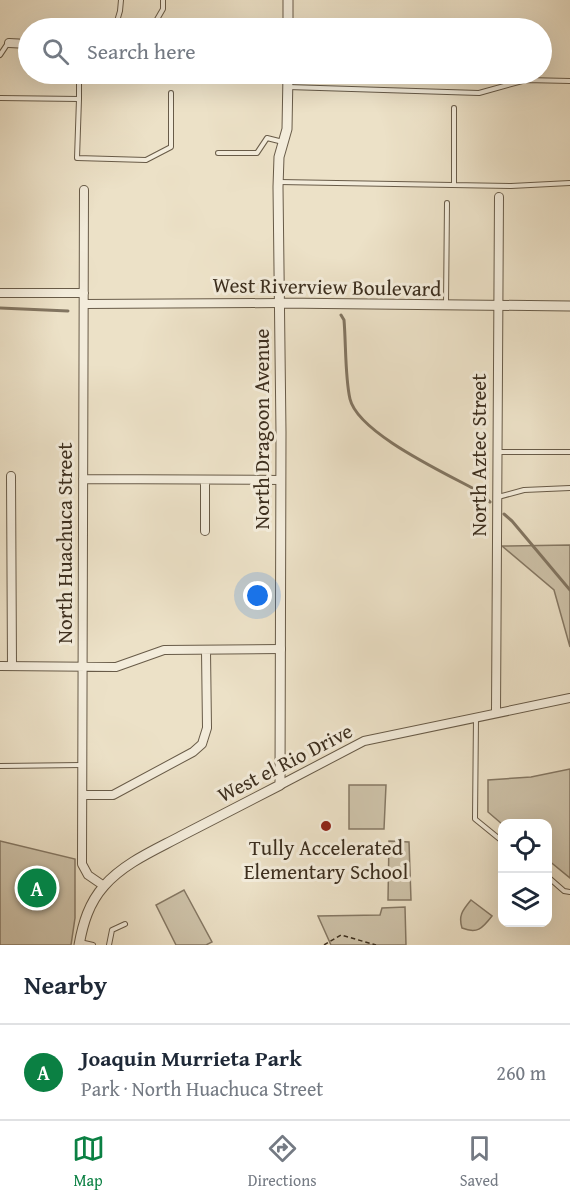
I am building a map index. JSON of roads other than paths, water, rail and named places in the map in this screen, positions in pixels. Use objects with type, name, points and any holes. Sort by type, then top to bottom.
[{"type":"street","points":[[288,0],[288,18]]},
{"type":"street","points":[[9,43],[18,43]]},
{"type":"street","name":"North Dragoon Avenue","points":[[280,785],[281,480],[278,182],[279,157],[287,129],[288,87]]},
{"type":"street","name":"North Huachuca Street","points":[[84,190],[82,864],[88,875],[104,886]]},
{"type":"street","name":"North Aztec Street","points":[[496,713],[499,197]]},
{"type":"street","points":[[0,293],[84,293]]},
{"type":"street","name":"West Riverview Boulevard","points":[[84,304],[279,303],[570,306]]},
{"type":"street","points":[[11,476],[12,666]]},
{"type":"street","points":[[83,479],[281,480]]},
{"type":"street","points":[[205,480],[205,531]]},
{"type":"street","points":[[0,666],[116,667],[164,650],[280,650]]},
{"type":"street","points":[[83,795],[113,795],[192,752],[202,744],[207,728],[206,651]]},
{"type":"street","name":"West el Rio Drive","points":[[80,944],[83,923],[88,911],[104,886],[120,870],[364,741],[570,698]]},
{"type":"lane","points":[[118,18],[121,0]]},
{"type":"lane","points":[[158,18],[163,9],[164,0]]},
{"type":"lane","points":[[0,55],[9,43]]},
{"type":"lane","points":[[552,81],[570,81]]},
{"type":"lane","points":[[79,84],[77,158],[146,160],[171,147],[171,93]]},
{"type":"lane","points":[[288,87],[479,93],[512,84]]},
{"type":"lane","points":[[0,98],[79,99]]},
{"type":"lane","points":[[454,108],[454,185]]},
{"type":"lane","points":[[218,153],[257,153],[267,138],[283,142]]},
{"type":"lane","points":[[278,182],[511,186],[570,183]]},
{"type":"lane","points":[[446,306],[447,203]]},
{"type":"lane","points":[[497,452],[570,452]]},
{"type":"lane","points":[[497,498],[524,489],[570,488]]},
{"type":"lane","points":[[476,718],[475,819],[498,838]]},
{"type":"lane","points":[[0,766],[83,765]]},
{"type":"lane","points":[[552,880],[564,891],[570,892]]},
{"type":"lane","points":[[109,945],[112,930],[125,924]]},
{"type":"lane","points":[[80,944],[93,945]]},
{"type":"waterway","points":[[0,308],[68,311]]},
{"type":"waterway","points":[[341,315],[344,320],[348,391],[356,412],[369,425],[404,451],[476,490],[490,502]]},
{"type":"waterway","points":[[504,514],[570,590]]},
{"type":"place","name":"Tully Accelerated Elementary School","points":[[326,826]]},
{"type":"place","name":"Joaquin Murrieta Park","points":[[37,888]]}]
